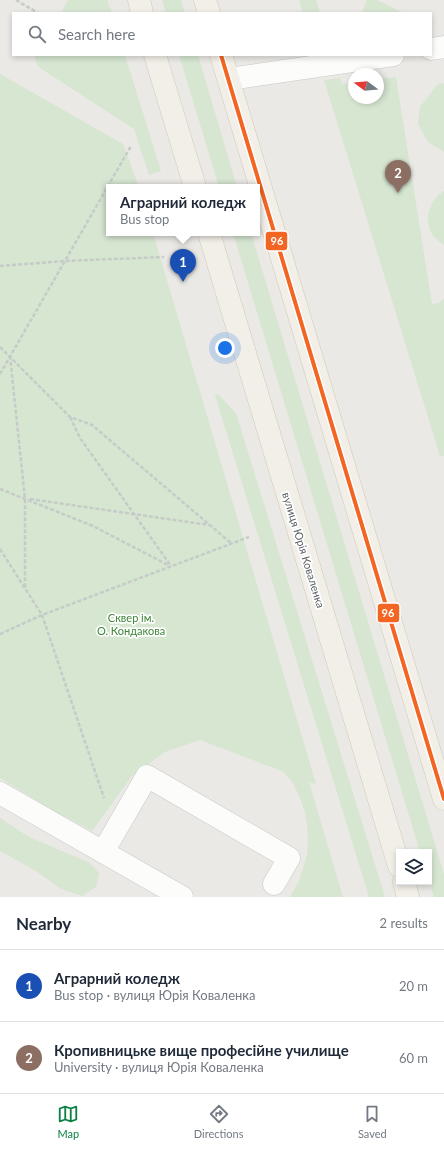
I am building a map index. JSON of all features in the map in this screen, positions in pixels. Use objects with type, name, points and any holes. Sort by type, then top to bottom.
[{"type":"main road","points":[[139,0],[142,12]]},
{"type":"main road","points":[[205,0],[209,12]]},
{"type":"main road","points":[[155,56],[194,184]]},
{"type":"main road","points":[[221,56],[444,799]]},
{"type":"main road","name":"вулиця Юрія Коваленка","points":[[210,236],[396,856]]},
{"type":"main road","points":[[405,885],[408,897]]},
{"type":"lane","points":[[432,49],[444,48]]},
{"type":"lane","points":[[229,79],[386,56]]},
{"type":"lane","points":[[103,852],[147,776],[290,858],[274,884]]},
{"type":"lane","points":[[0,793],[182,897]]},
{"type":"path","points":[[16,0],[36,12]]},
{"type":"path","points":[[109,184],[131,146]]},
{"type":"path","points":[[0,374],[106,189]]},
{"type":"path","points":[[0,266],[64,261],[164,257]]},
{"type":"path","points":[[0,347],[70,417],[80,438],[171,566]]},
{"type":"path","points":[[10,356],[25,499],[25,589]]},
{"type":"path","points":[[70,417],[92,425],[232,543]]},
{"type":"path","points":[[0,489],[94,526],[171,566]]},
{"type":"path","points":[[25,499],[210,525]]},
{"type":"path","points":[[0,634],[42,615],[249,537]]},
{"type":"path","points":[[0,549],[42,615],[116,830]]},
{"type":"green space","points":[[68,0],[107,0],[112,12],[62,12]]},
{"type":"green space","points":[[162,0],[181,0],[185,12],[166,12]]},
{"type":"green space","points":[[299,0],[316,0],[320,12],[303,12]]},
{"type":"green space","points":[[367,0],[377,0],[401,12],[362,12]]},
{"type":"green space","points":[[34,56],[125,56],[161,171],[149,175],[134,129],[40,68]]},
{"type":"green space","points":[[179,56],[198,56],[236,184],[218,184]]},
{"type":"green space","name":"Сквер ім. О. Кондакова","points":[[0,74],[123,144],[138,184],[106,184],[106,236],[154,236],[316,784],[309,782],[343,897],[290,897],[299,881],[307,854],[308,840],[305,812],[294,785],[284,772],[200,740],[165,752],[132,776],[92,831],[61,815],[0,778]]},
{"type":"green space","points":[[396,77],[432,304],[439,303],[444,299],[444,456],[440,456],[324,80],[340,78],[342,84],[348,83],[348,104],[384,104],[384,78]]},
{"type":"green space","points":[[444,83],[444,152],[428,142],[418,124],[420,107],[437,85]]},
{"type":"green space","points":[[444,191],[444,245],[434,237],[428,218],[434,200]]},
{"type":"green space","points":[[234,236],[252,236],[444,874],[444,897],[434,897],[430,885],[432,885],[432,849],[419,849]]},
{"type":"green space","points":[[218,394],[236,413],[385,897],[369,897],[215,395]]},
{"type":"green space","points":[[0,818],[29,837],[90,863],[99,873],[96,887],[82,896],[61,889],[36,871],[0,851]]},
{"type":"transit line","name":"96","points":[[221,56],[260,184]]},
{"type":"transit line","name":"96","points":[[260,185],[444,799]]},
{"type":"place","name":"Кропивницьке вище професійне училище","points":[[398,193]]},
{"type":"place","name":"Аграрний коледж","points":[[183,282]]}]
